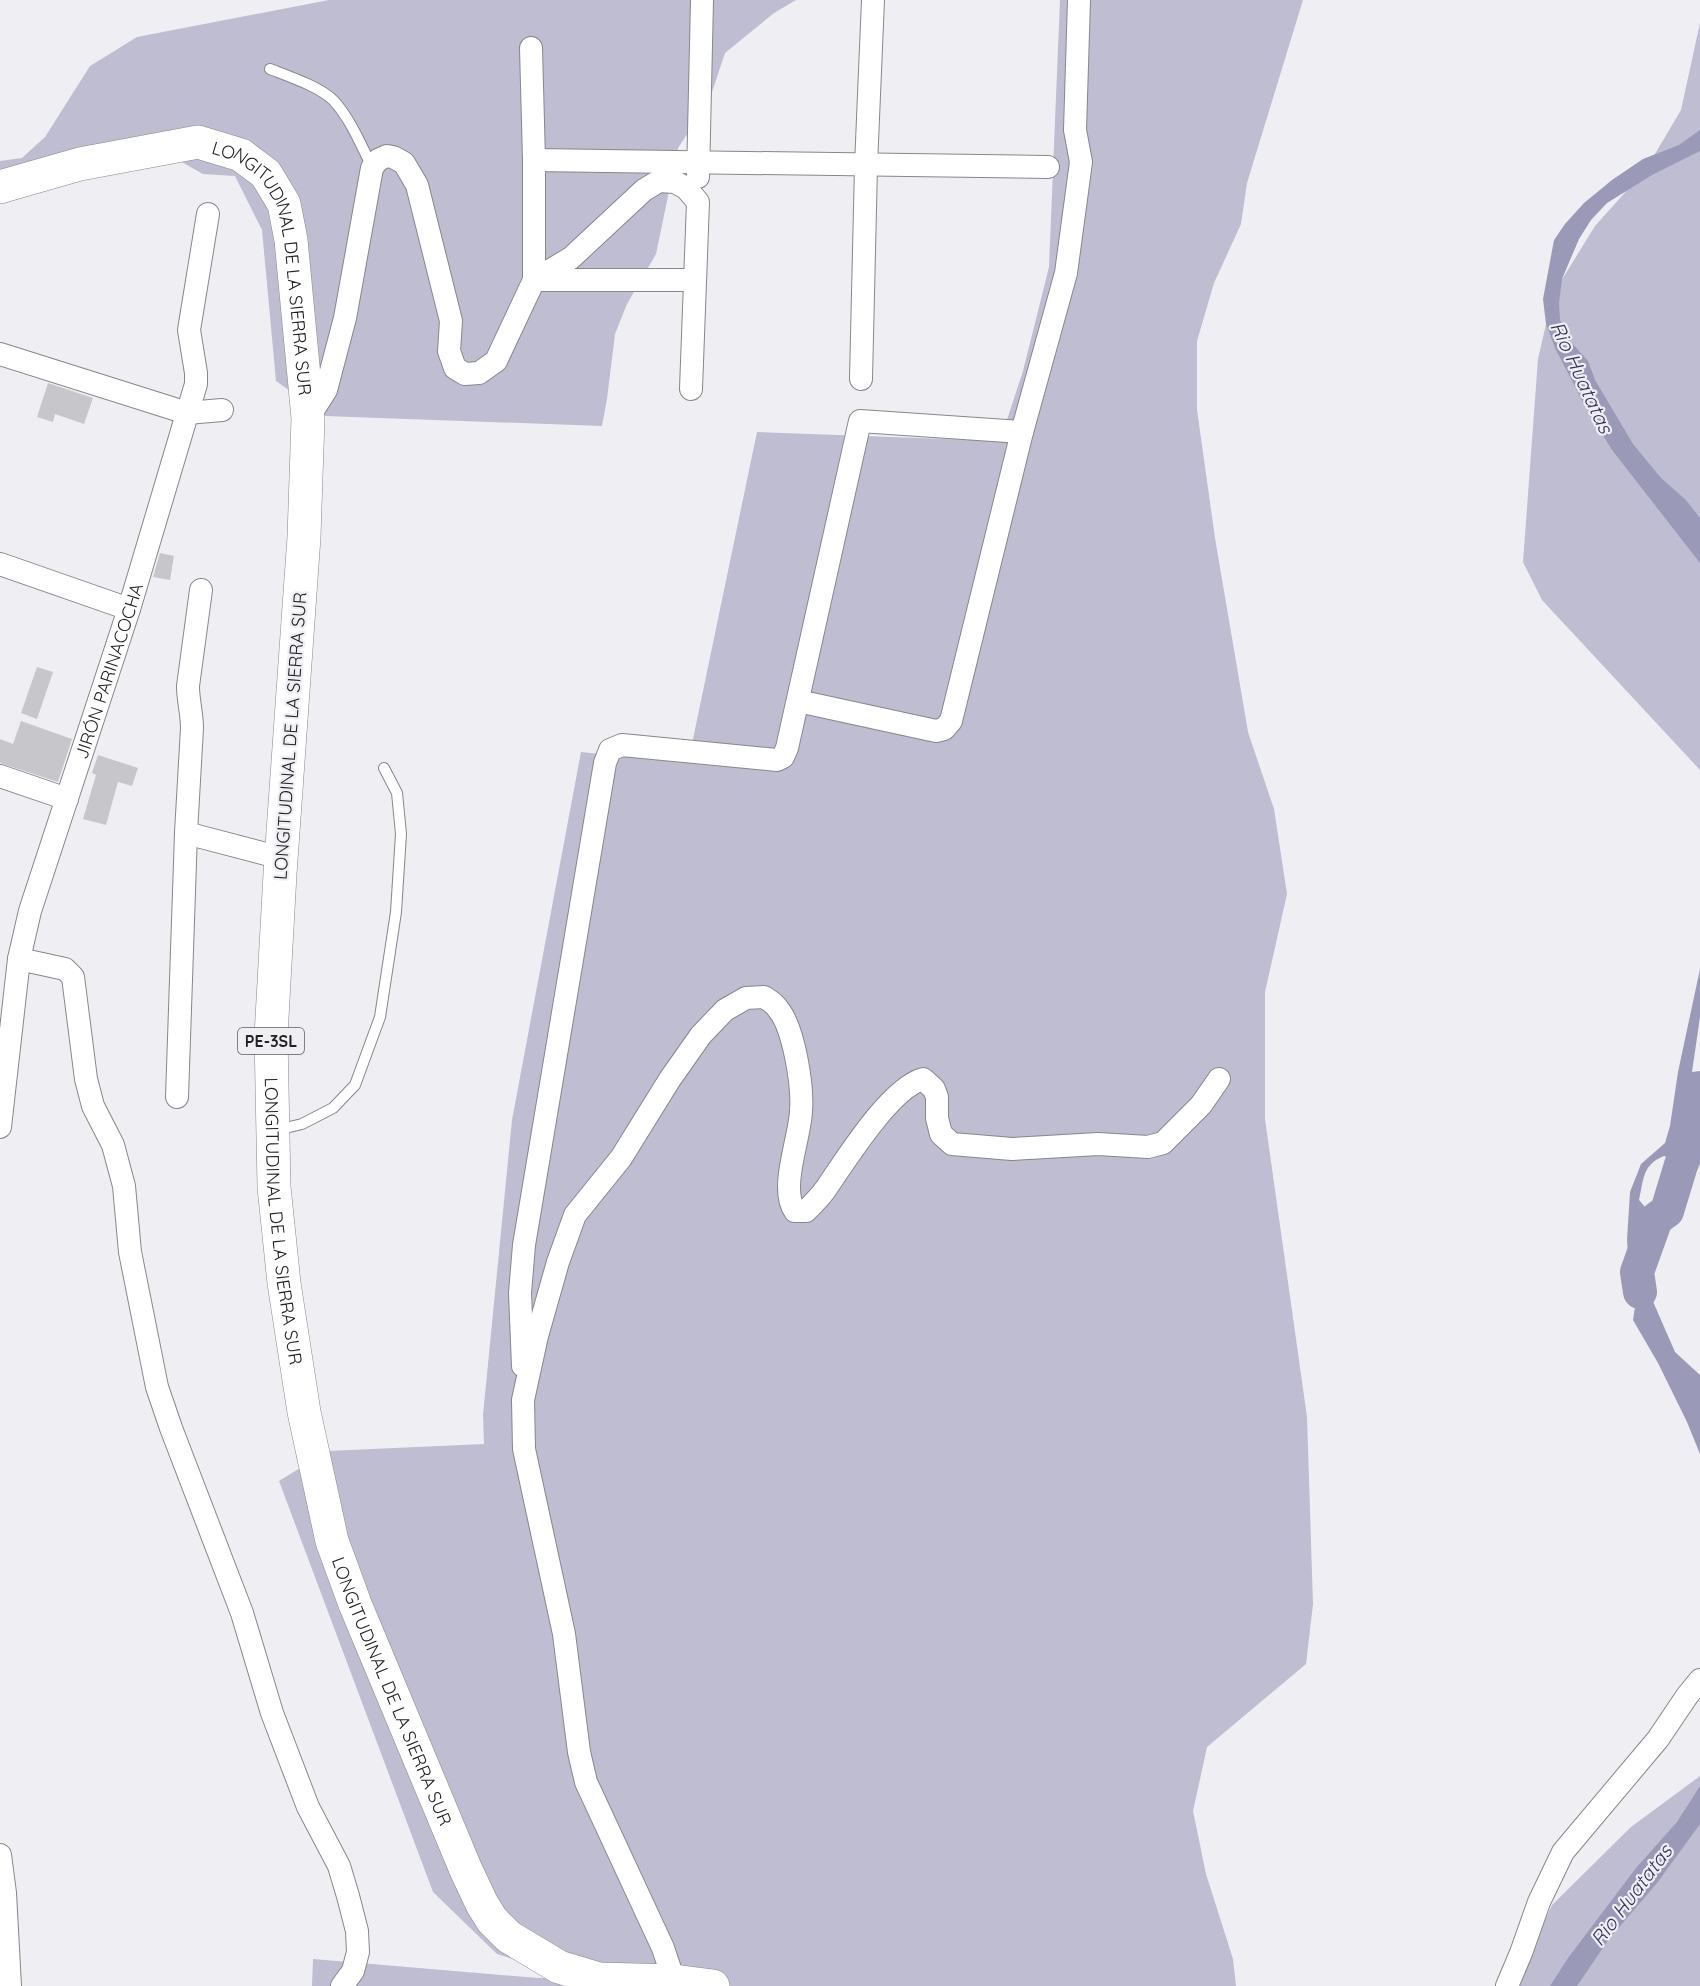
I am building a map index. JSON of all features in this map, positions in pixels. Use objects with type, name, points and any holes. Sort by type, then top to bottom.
[{"type":"main road","name":"LONGITUDINAL DE LA SIERRA SUR","points":[[0,187],[80,164],[198,142],[242,154],[266,174],[284,204],[291,240],[308,418],[304,537],[271,1036],[274,1187],[292,1344],[332,1541],[355,1604],[482,1904],[492,1920],[508,1938],[559,1967],[599,1978],[713,1986]]},
{"type":"street","points":[[691,389],[702,0]]},
{"type":"street","points":[[861,379],[873,0]]},
{"type":"street","points":[[798,701],[936,731],[944,729],[951,721],[1022,432],[1066,273],[1081,162],[1075,130],[1079,0]]},
{"type":"street","points":[[308,418],[326,390],[345,318],[372,168],[378,160],[387,156],[404,163],[417,185],[451,321],[449,351],[455,368],[465,374],[479,373],[496,361],[534,280],[531,48]]},
{"type":"street","points":[[534,160],[1048,167]]},
{"type":"street","points":[[534,280],[572,258],[644,190],[659,181],[675,182],[686,188],[698,202]]},
{"type":"street","name":"JIRÓN PARINACOCHA","points":[[0,1127],[12,973],[129,609],[196,384],[189,330],[190,315],[208,214]]},
{"type":"street","points":[[534,280],[695,280]]},
{"type":"street","points":[[0,354],[187,413],[222,410]]},
{"type":"street","points":[[674,1984],[663,1948],[586,1782],[579,1752],[564,1634],[524,1449],[520,1293],[524,1245],[605,763],[610,750],[622,745],[777,760],[783,757],[798,701],[860,421],[1022,432]]},
{"type":"street","points":[[0,564],[129,609]]},
{"type":"street","points":[[177,1097],[192,728],[188,686],[201,590]]},
{"type":"street","points":[[0,776],[68,799]]},
{"type":"street","points":[[186,833],[281,858]]},
{"type":"street","points":[[12,973],[65,969],[73,977],[86,1079],[93,1106],[113,1144],[124,1186],[130,1252],[158,1387],[171,1428],[242,1613],[272,1713],[308,1807],[339,1866],[348,1896],[357,1931],[358,1952],[353,1971],[342,1986]]},
{"type":"street","points":[[524,1394],[537,1336],[558,1262],[575,1215],[621,1158],[670,1079],[701,1035],[725,1010],[746,998],[764,997],[779,1009],[790,1032],[799,1073],[801,1111],[790,1181],[790,1204],[795,1211],[806,1211],[818,1198],[856,1143],[912,1082],[923,1079],[934,1089],[941,1134],[952,1144],[1012,1149],[1098,1144],[1148,1148],[1163,1143],[1201,1105],[1219,1079]]},
{"type":"street","points":[[1507,1986],[1539,1902],[1563,1852],[1658,1739],[1700,1680]]},
{"type":"street","points":[[0,1855],[10,1986]]},
{"type":"lane","points":[[270,69],[298,79],[333,100],[351,126],[372,168]]},
{"type":"lane","points":[[274,1131],[303,1124],[333,1108],[355,1085],[381,1017],[396,912],[401,834],[398,793],[384,768]]},
{"type":"shaded area","points":[[329,0],[796,0],[774,13],[725,53],[709,101],[678,148],[656,254],[627,304],[615,334],[602,426],[325,416],[276,381],[262,230],[235,176],[203,174],[148,143],[0,180],[0,161],[22,158],[45,137],[90,66],[137,37]]},
{"type":"shaded area","points":[[1060,0],[1303,0],[1247,183],[1241,224],[1214,283],[1197,341],[1197,410],[1215,538],[1248,732],[1274,809],[1287,894],[1265,992],[1265,1119],[1307,1417],[1313,1604],[1306,1664],[1207,1747],[1193,1811],[1206,1874],[1233,1959],[1236,1986],[312,1986],[313,1959],[538,1978],[576,1979],[497,1954],[433,1892],[279,1481],[328,1451],[484,1444],[483,1415],[512,1120],[581,752],[688,763],[757,432],[1000,441],[1023,371],[1049,267]]},
{"type":"shaded area","points":[[1700,23],[1700,770],[1542,600],[1523,562],[1538,359],[1553,294],[1595,226],[1646,169],[1681,110]]},
{"type":"shaded area","points":[[1700,1776],[1700,1986],[1514,1986],[1552,1905],[1631,1827]]},
{"type":"water","points":[[1700,130],[1700,151],[1652,175],[1607,203],[1591,220],[1579,239],[1562,279],[1559,303],[1560,320],[1571,342],[1588,361],[1595,380],[1633,444],[1661,478],[1686,500],[1700,518],[1700,563],[1612,450],[1585,406],[1555,348],[1546,324],[1543,299],[1554,240],[1584,203],[1643,159],[1679,145]]},
{"type":"water","points":[[1700,969],[1700,1017],[1692,1072],[1700,1071],[1700,1135],[1679,1213],[1672,1224],[1650,1224],[1646,1229],[1646,1259],[1651,1297],[1675,1352],[1700,1375],[1700,1454],[1658,1363],[1633,1320],[1635,1307],[1631,1292],[1627,1240],[1630,1192],[1641,1164],[1665,1143],[1670,1126],[1678,1072]],"holes":[[[1664,1156],[1671,1159],[1671,1191],[1667,1199],[1649,1208],[1645,1207],[1639,1200],[1643,1179],[1648,1168]]]},
{"type":"water","points":[[1700,1786],[1700,1824],[1657,1883],[1609,1939],[1577,1986],[1550,1986],[1568,1958],[1636,1868],[1677,1822]]},
{"type":"building","points":[[48,383],[93,398],[84,424],[55,414],[53,422],[37,417]]},
{"type":"building","points":[[160,553],[174,556],[170,580],[153,577]]},
{"type":"building","points":[[37,667],[53,672],[37,719],[21,713]]},
{"type":"building","points":[[21,721],[72,739],[58,782],[0,763],[0,739],[13,744]]},
{"type":"building","points":[[98,755],[138,768],[132,786],[118,782],[106,825],[83,819],[96,775],[92,773]]},
{"type":"waterway","name":"Rio Huatatas","points":[[1640,1292],[1637,1272],[1656,1219],[1667,1211],[1681,1165],[1700,1120]]}]
